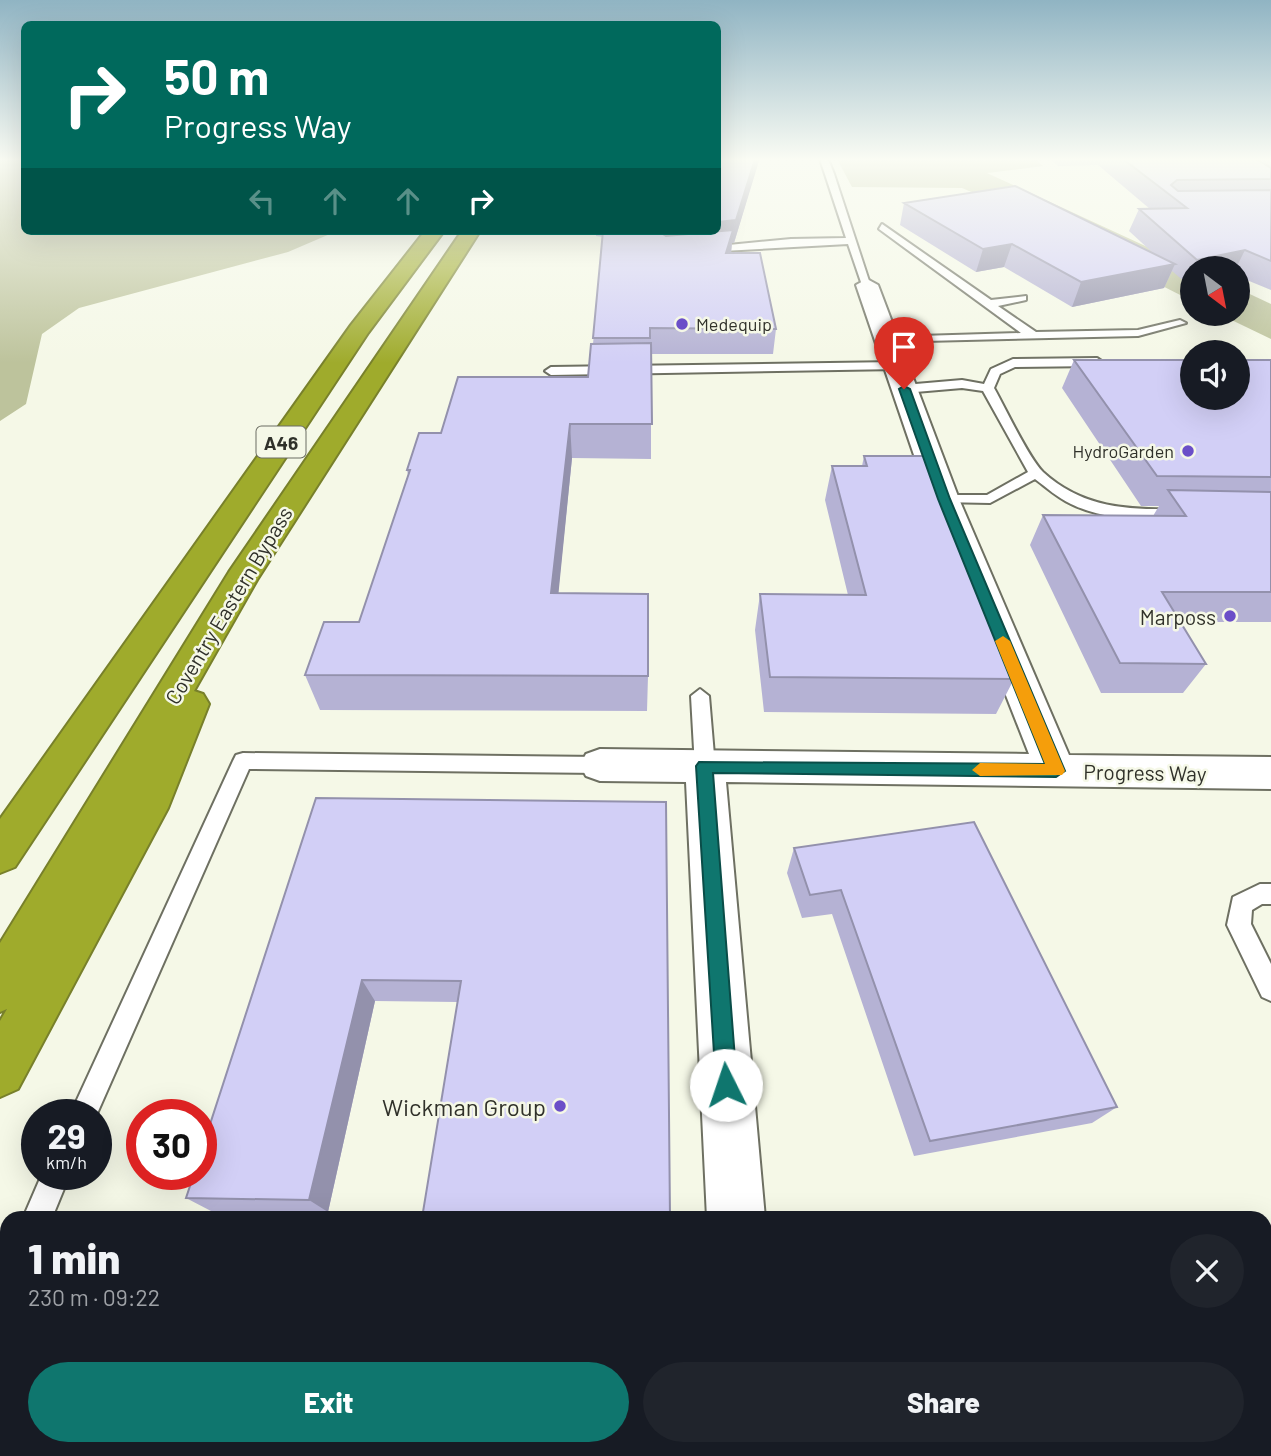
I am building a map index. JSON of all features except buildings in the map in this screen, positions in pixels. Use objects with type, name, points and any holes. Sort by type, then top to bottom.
[{"type":"highway","name":"Coventry Eastern Bypass","points":[[0,854],[359,330],[432,235]]},
{"type":"highway","name":"Coventry Eastern Bypass","points":[[0,988],[242,580],[468,235]]},
{"type":"highway","points":[[0,1071],[147,808],[242,580]]},
{"type":"highway","points":[[0,822],[133,658]]},
{"type":"street","points":[[867,285],[944,499],[1056,771]]},
{"type":"street","name":"Progress Way","points":[[600,765],[1271,774]]},
{"type":"street","points":[[705,766],[736,1211]]},
{"type":"lane","points":[[846,227],[867,285]]},
{"type":"lane","points":[[882,227],[1033,336]]},
{"type":"lane","points":[[693,251],[790,242],[850,241]]},
{"type":"lane","points":[[989,304],[1022,298]]},
{"type":"lane","points":[[551,371],[896,365],[1033,336],[1138,333],[1180,323]]},
{"type":"lane","points":[[988,388],[995,372],[1013,363],[1110,362]]},
{"type":"lane","points":[[896,365],[962,384],[988,388]]},
{"type":"lane","points":[[988,388],[1036,473],[1076,501],[1118,512],[1189,514]]},
{"type":"lane","points":[[944,499],[990,499],[1036,473]]},
{"type":"lane","points":[[700,696],[705,766]]},
{"type":"lane","points":[[90,1099],[243,761],[600,765]]},
{"type":"lane","points":[[1271,894],[1260,894],[1241,904],[1239,925],[1271,989]]},
{"type":"lane","points":[[40,1211],[49,1190]]},
{"type":"green space","points":[[0,227],[21,227],[21,235],[328,235],[288,252],[79,308],[42,334],[26,404],[0,421]]},
{"type":"green space","points":[[1046,227],[1104,227],[1180,262],[1180,295]]},
{"type":"green space","points":[[1250,294],[1271,304],[1271,339],[1244,326],[1250,326]]},
{"type":"slow traffic","points":[[980,770],[1056,771],[1003,641]]},
{"type":"place","name":"Medequip","points":[[682,324]]},
{"type":"place","name":"HydroGarden","points":[[1188,451]]},
{"type":"place","name":"Marposs","points":[[1230,616]]},
{"type":"place","name":"Wickman Group","points":[[560,1106]]},
{"type":"route","points":[[726,1085],[705,766],[1056,771],[944,499],[904,389]]}]
